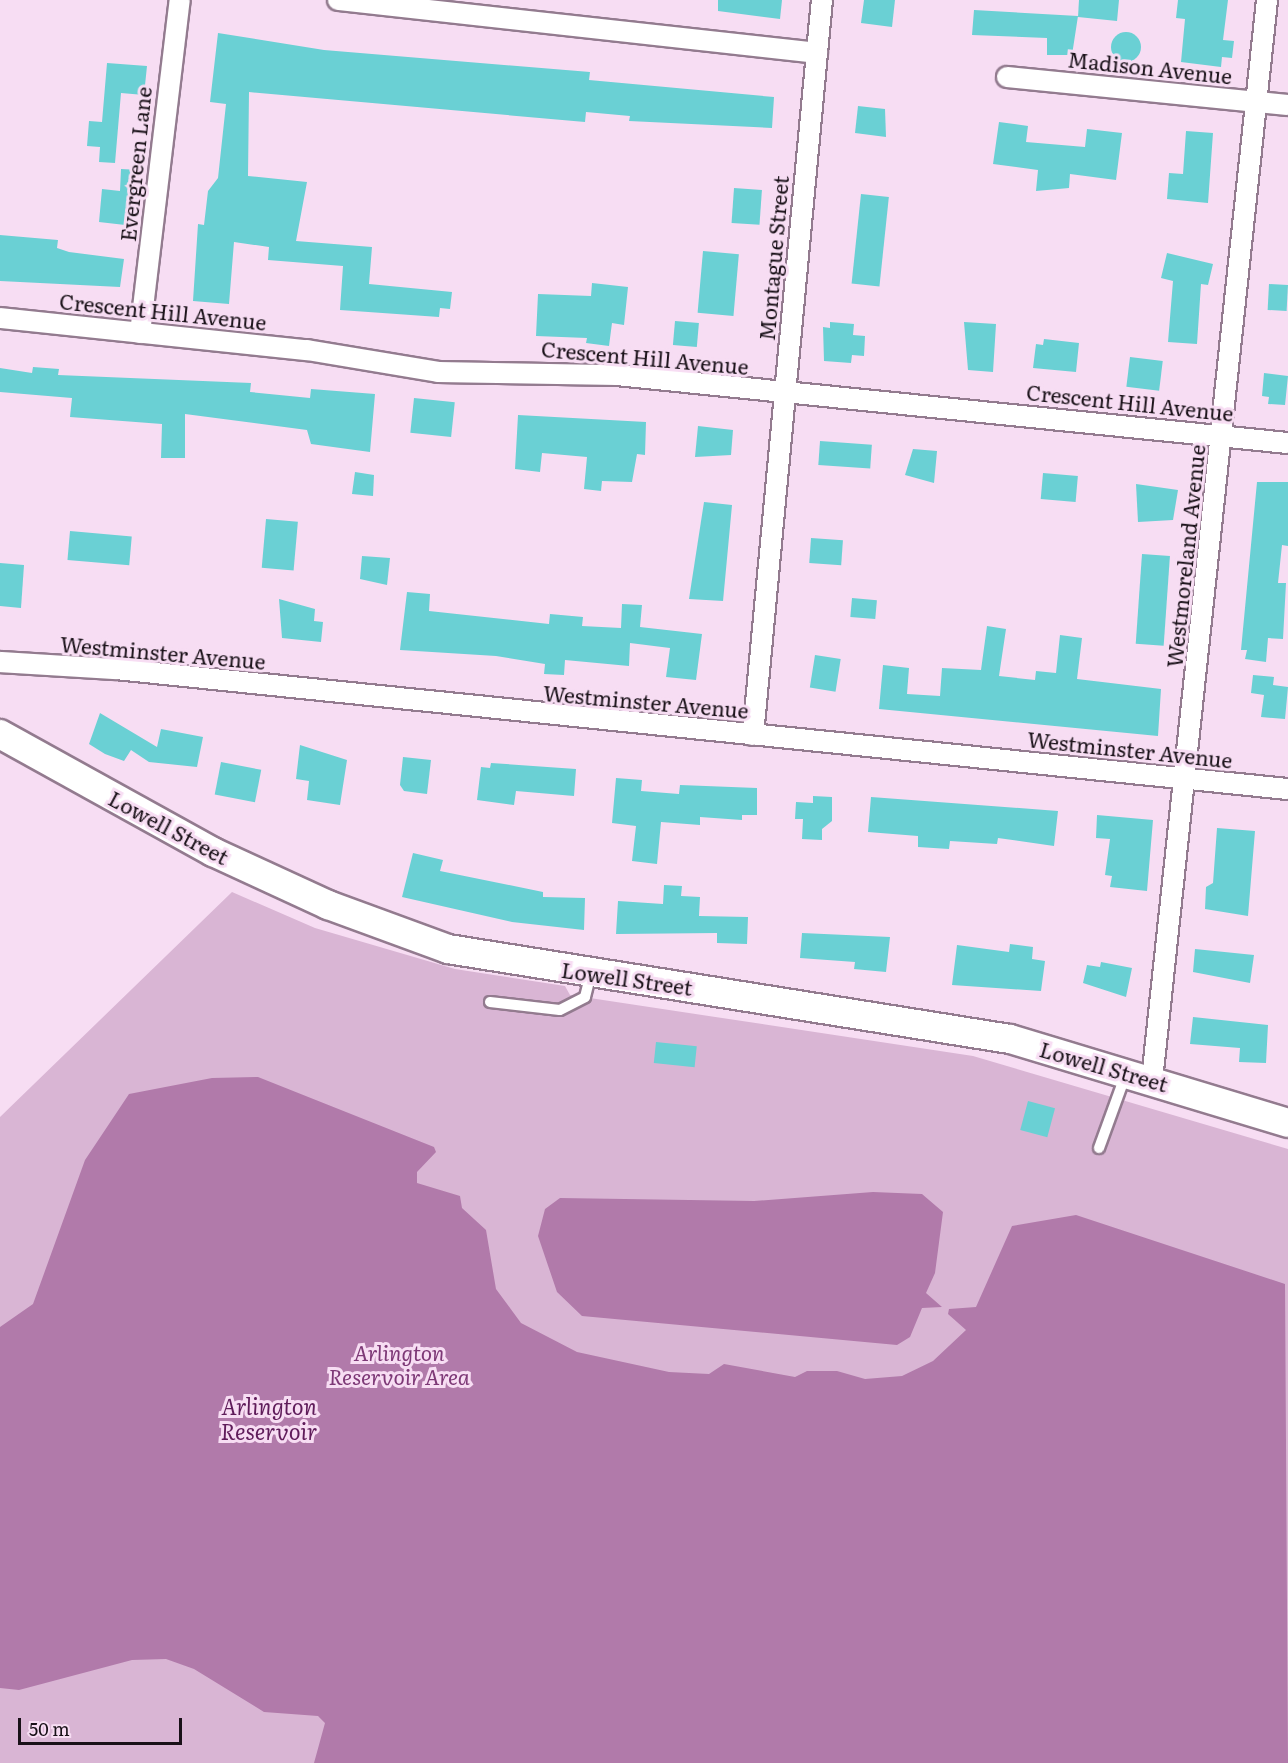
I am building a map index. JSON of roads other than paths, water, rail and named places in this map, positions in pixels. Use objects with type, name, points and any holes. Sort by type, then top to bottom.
[{"type":"main road","name":"Lowell Street","points":[[0,734],[213,852],[328,905],[448,949],[1010,1039],[1288,1123]]},
{"type":"street","name":"Evergreen Lane","points":[[140,333],[180,0]]},
{"type":"street","points":[[338,0],[817,53]]},
{"type":"street","name":"Montague Street","points":[[753,735],[822,0]]},
{"type":"street","name":"Westmoreland Avenue","points":[[1139,1077],[1185,777],[1267,0]]},
{"type":"street","name":"Madison Avenue","points":[[1007,77],[1288,105]]},
{"type":"street","name":"Crescent Hill Avenue","points":[[0,318],[307,350],[438,372],[617,375],[1288,443]]},
{"type":"street","name":"Westminster Avenue","points":[[0,662],[116,669],[1288,789]]},
{"type":"lane","points":[[490,1002],[560,1010],[585,997],[591,973]]},
{"type":"lane","points":[[1099,1148],[1139,1077]]},
{"type":"water","name":"Arlington Reservoir","points":[[258,1077],[434,1147],[436,1152],[417,1172],[417,1183],[460,1196],[462,1208],[486,1230],[496,1289],[521,1323],[577,1352],[669,1372],[709,1374],[724,1364],[795,1377],[807,1371],[837,1371],[865,1379],[902,1376],[933,1361],[966,1330],[948,1314],[949,1309],[976,1307],[1012,1226],[1076,1215],[1285,1284],[1288,1763],[314,1763],[325,1723],[318,1716],[264,1712],[194,1669],[166,1659],[132,1660],[19,1690],[0,1688],[0,1327],[33,1304],[85,1160],[129,1094],[212,1078]]},
{"type":"water","points":[[873,1192],[922,1194],[943,1212],[935,1273],[926,1293],[942,1307],[922,1308],[910,1337],[897,1345],[582,1316],[557,1292],[538,1236],[545,1209],[560,1198],[754,1201]]},
{"type":"park label","name":"Arlington Reservoir Area","points":[[399,1364]]}]
